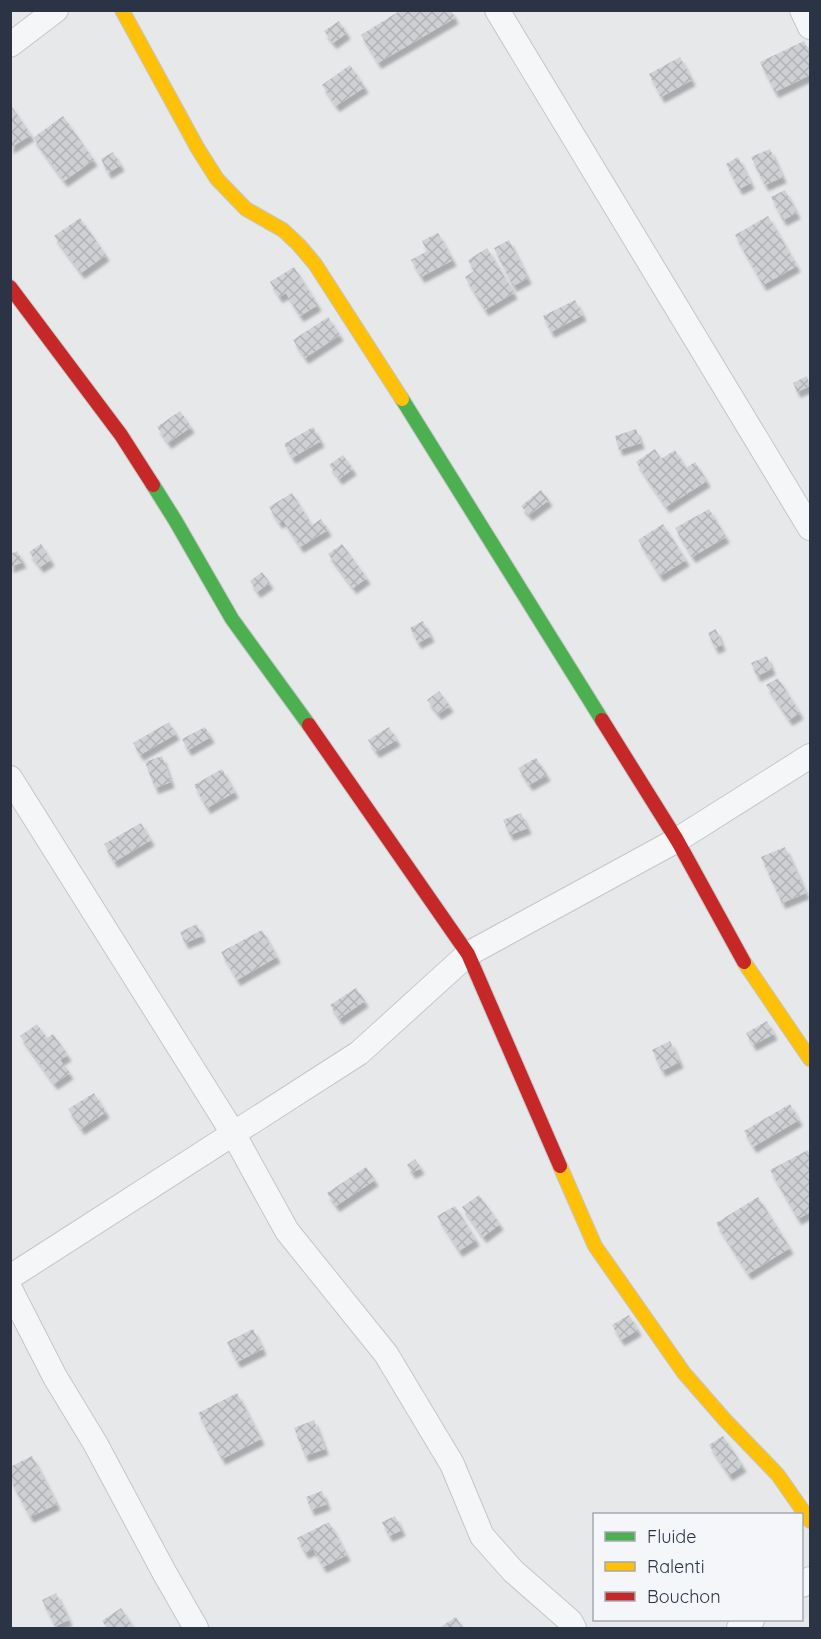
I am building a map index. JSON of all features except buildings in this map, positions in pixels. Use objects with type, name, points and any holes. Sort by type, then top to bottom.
[{"type":"street","points":[[10,45],[56,10]]},
{"type":"street","points":[[122,10],[198,149],[217,179],[246,209],[283,230],[315,264],[414,418],[677,840],[738,953],[810,1059]]},
{"type":"street","points":[[497,10],[810,528]]},
{"type":"street","points":[[802,10],[810,27]]},
{"type":"street","points":[[10,287],[121,435],[175,520],[232,619],[320,740],[468,954],[595,1246],[684,1373],[778,1475],[810,1521]]},
{"type":"street","points":[[10,1277],[359,1053],[468,954],[677,840],[810,756]]},
{"type":"street","points":[[10,778],[233,1133],[287,1231],[386,1354],[452,1464],[482,1536],[513,1571],[570,1621],[574,1629]]},
{"type":"street","points":[[10,1289],[55,1377],[95,1443],[196,1629]]},
{"type":"traffic: fast","points":[[402,399],[602,720]]},
{"type":"traffic: fast","points":[[153,485],[232,619],[309,725]]},
{"type":"traffic: slow","points":[[122,10],[198,149],[217,179],[246,209],[283,230],[315,264],[402,399]]},
{"type":"traffic: slow","points":[[744,962],[810,1059]]},
{"type":"traffic: slow","points":[[560,1166],[595,1246],[684,1373],[778,1475],[810,1521]]},
{"type":"traffic: jam","points":[[10,287],[121,435],[153,485]]},
{"type":"traffic: jam","points":[[602,720],[677,840],[744,962]]},
{"type":"traffic: jam","points":[[309,725],[468,954],[560,1166]]}]
